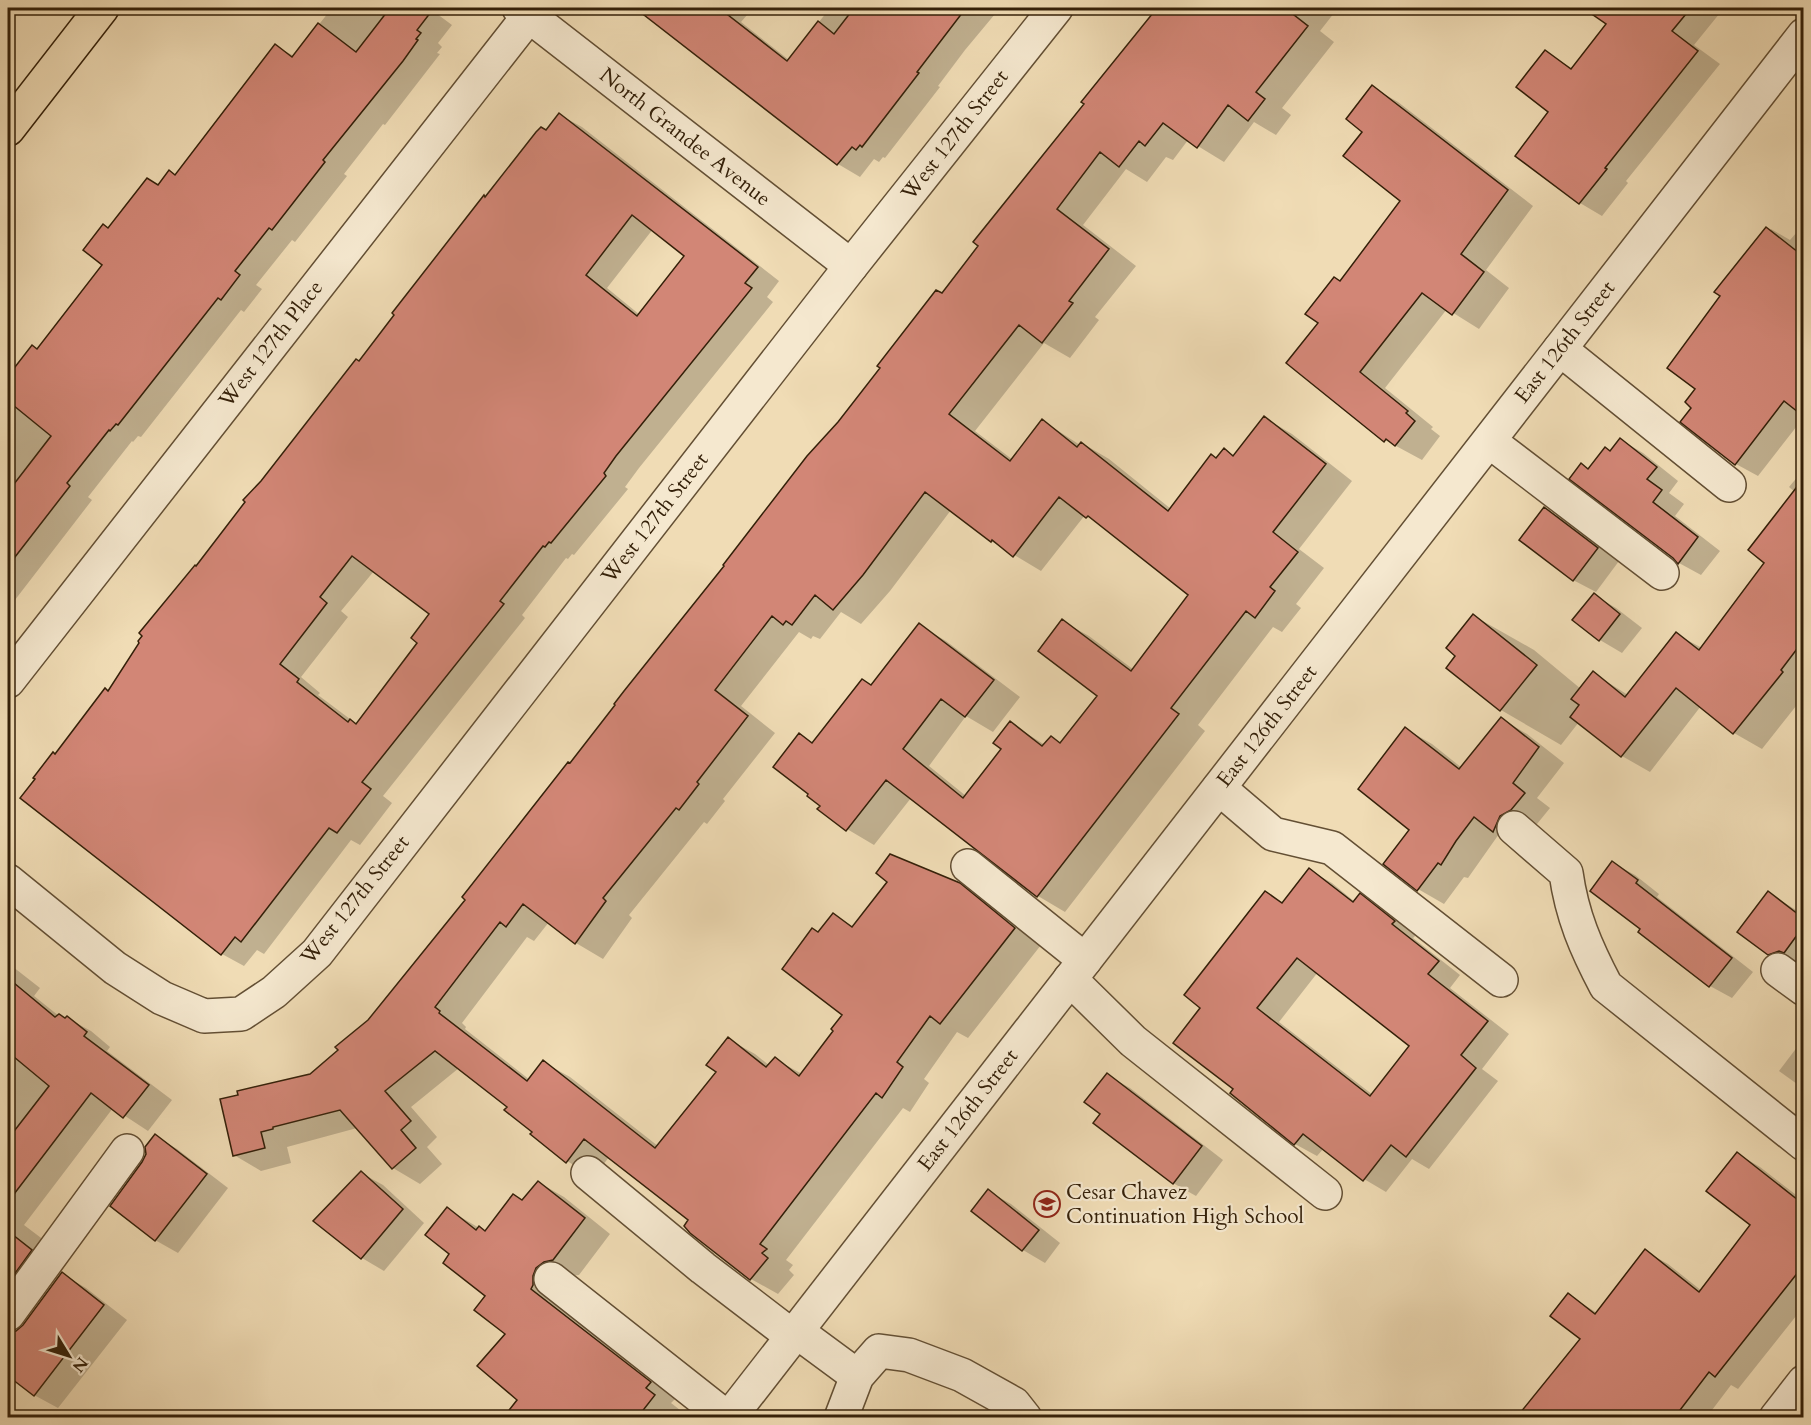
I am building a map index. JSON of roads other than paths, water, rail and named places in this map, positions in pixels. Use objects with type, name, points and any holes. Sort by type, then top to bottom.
[{"type":"main road","points":[[8,129],[102,8]]},
{"type":"street","name":"West 127th Street","points":[[8,881],[115,968],[162,998],[204,1016],[241,1014],[274,992],[317,953],[851,266],[1056,8]]},
{"type":"street","name":"North Grandee Avenue","points":[[528,10],[851,266]]},
{"type":"street","name":"West 127th Place","points":[[8,681],[528,10]]},
{"type":"street","name":"East 126th Street","points":[[728,1418],[1803,35]]},
{"type":"street","points":[[1560,349],[1729,485]]},
{"type":"street","points":[[1489,441],[1662,573]]},
{"type":"street","points":[[1219,788],[1273,834],[1332,848],[1501,980]]},
{"type":"street","points":[[1514,828],[1566,873],[1570,901],[1587,950],[1606,986],[1803,1144]]},
{"type":"street","points":[[968,866],[1077,969],[1133,1041],[1325,1193]]},
{"type":"street","points":[[8,1314],[127,1151]]},
{"type":"street","points":[[588,1173],[703,1268],[856,1376]]},
{"type":"street","points":[[551,1279],[728,1418]]},
{"type":"street","points":[[841,1418],[856,1376],[879,1351],[909,1355],[962,1375],[1014,1404],[1025,1418]]},
{"type":"street","points":[[1776,1418],[1803,1382]]},
{"type":"place","name":"Cesar Chavez Continuation High School","points":[[1047,1204]]}]
